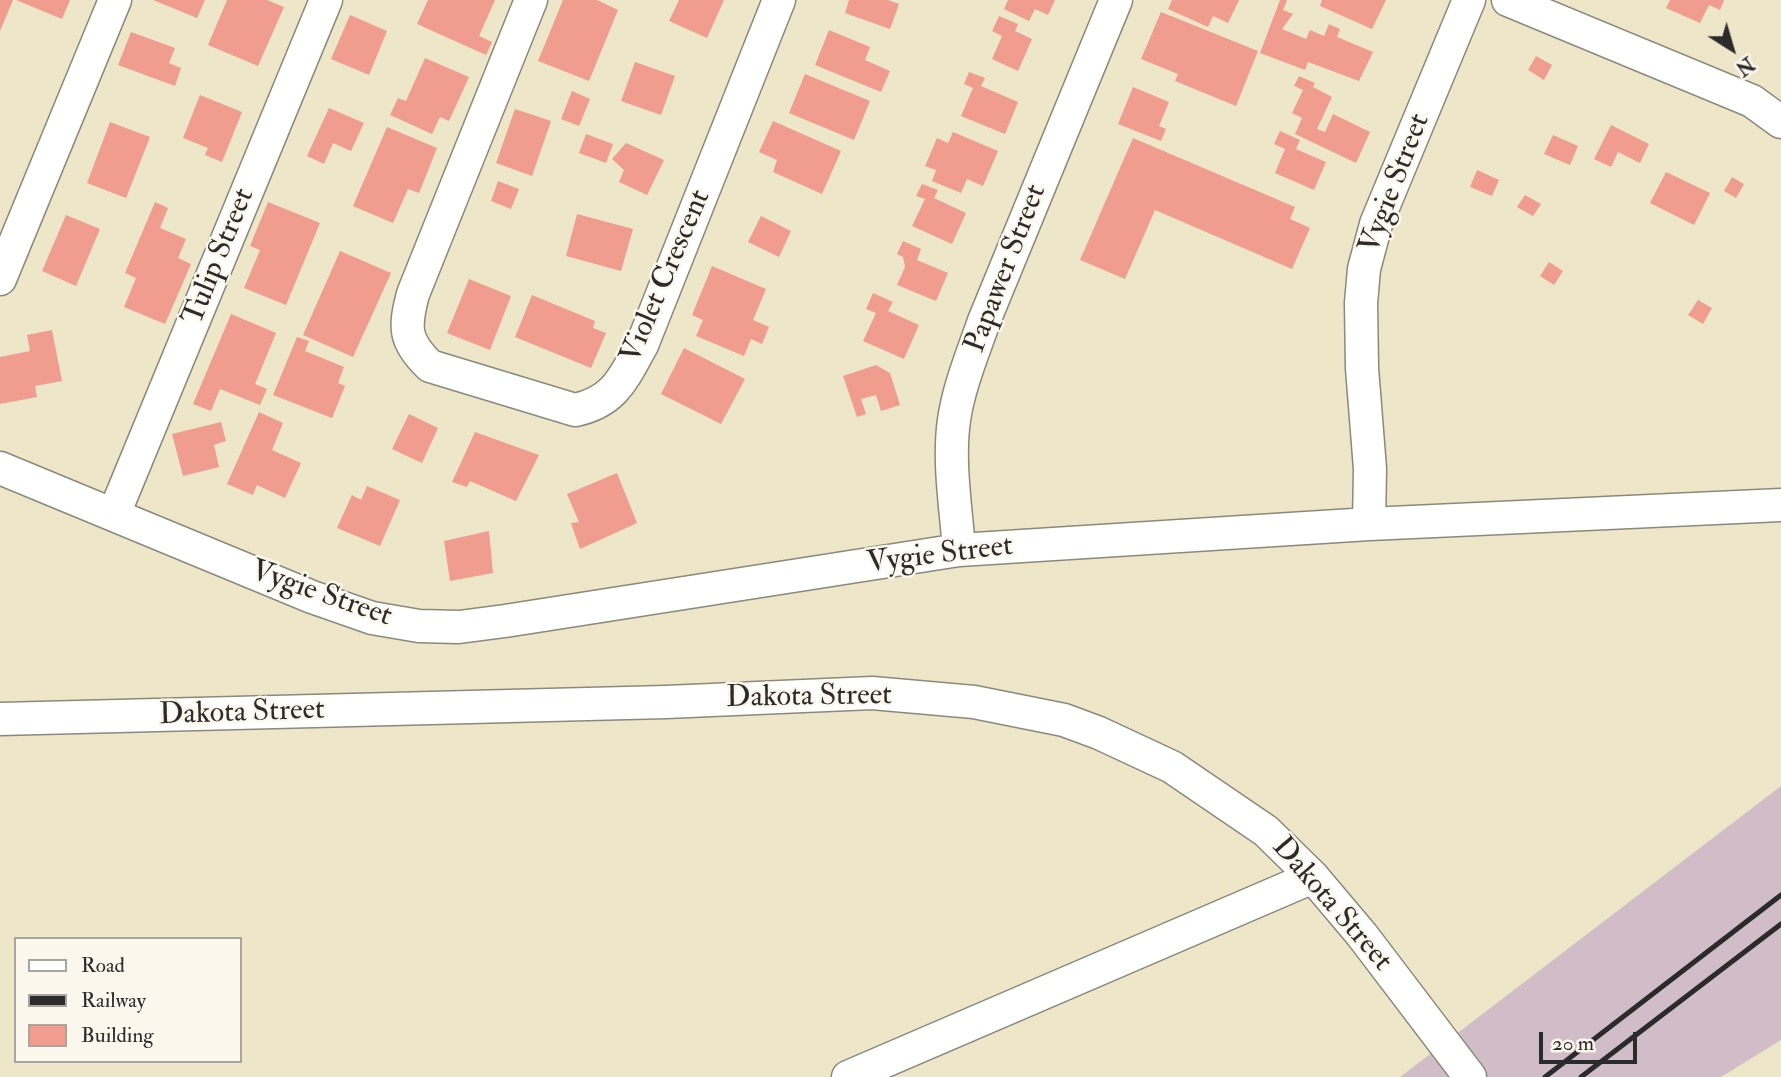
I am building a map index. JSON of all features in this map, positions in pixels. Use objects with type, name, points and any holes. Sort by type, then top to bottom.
[{"type":"street","points":[[0,279],[115,0]]},
{"type":"street","name":"Tulip Street","points":[[114,514],[326,0]]},
{"type":"street","name":"Violet Crescent","points":[[531,0],[413,294],[407,317],[408,333],[414,351],[430,366],[576,410],[593,406],[609,396],[624,378],[642,345],[779,0]]},
{"type":"street","name":"Papawer Street","points":[[959,550],[953,458],[954,420],[966,376],[984,321],[1116,0]]},
{"type":"street","name":"Vygie Street","points":[[0,468],[312,597],[372,618],[419,626],[459,626],[505,621],[959,550],[1369,524],[1370,469],[1362,368],[1364,269],[1376,224],[1468,0]]},
{"type":"street","points":[[1507,0],[1752,101],[1781,122]]},
{"type":"street","points":[[1369,524],[1781,505]]},
{"type":"street","name":"Dakota Street","points":[[0,719],[638,703],[872,693],[974,702],[1063,720],[1099,733],[1172,767],[1266,831],[1313,877],[1362,935],[1470,1077]]},
{"type":"street","points":[[848,1077],[1313,877]]},
{"type":"shaded area","points":[[1781,786],[1781,1040],[1721,1077],[1400,1077]]},
{"type":"building","points":[[0,0],[13,0],[0,31]]},
{"type":"building","points":[[16,0],[70,0],[62,19]]},
{"type":"building","points":[[153,0],[205,0],[197,18]]},
{"type":"building","points":[[227,0],[267,0],[284,7],[258,66],[208,45]]},
{"type":"building","points":[[428,0],[495,0],[479,36],[492,42],[486,55],[417,24]]},
{"type":"building","points":[[563,0],[597,0],[618,10],[589,81],[538,61]]},
{"type":"building","points":[[679,0],[724,0],[707,38],[669,21]]},
{"type":"building","points":[[849,0],[888,0],[899,4],[890,29],[845,13]]},
{"type":"building","points":[[1008,0],[1055,0],[1048,15],[1035,9],[1029,21],[1004,9]]},
{"type":"building","points":[[1172,0],[1239,0],[1228,23],[1213,16],[1208,27],[1168,9]]},
{"type":"building","points":[[1280,0],[1287,0],[1283,10],[1293,14],[1282,29],[1306,39],[1310,30],[1324,36],[1329,24],[1340,29],[1337,37],[1373,52],[1359,81],[1308,62],[1305,70],[1260,53]]},
{"type":"building","points":[[1322,0],[1386,0],[1372,29],[1320,6]]},
{"type":"building","points":[[1670,0],[1724,0],[1720,10],[1709,5],[1700,23],[1666,8]]},
{"type":"building","points":[[1161,12],[1258,51],[1236,106],[1175,81],[1178,74],[1141,59]]},
{"type":"building","points":[[350,15],[387,31],[369,75],[331,59]]},
{"type":"building","points":[[999,16],[1018,24],[1015,31],[1032,39],[1018,71],[992,59],[1002,36],[992,31]]},
{"type":"building","points":[[829,30],[870,47],[865,60],[890,71],[881,92],[815,65]]},
{"type":"building","points":[[131,32],[175,48],[169,63],[181,68],[175,86],[118,65]]},
{"type":"building","points":[[1536,56],[1552,65],[1544,80],[1528,70]]},
{"type":"building","points":[[425,58],[469,77],[449,121],[440,117],[432,134],[390,115],[398,98],[406,101]]},
{"type":"building","points":[[635,62],[675,76],[661,115],[621,101]]},
{"type":"building","points":[[969,72],[985,78],[981,86],[1018,102],[1005,134],[961,116],[973,88],[964,84]]},
{"type":"building","points":[[805,74],[870,101],[854,140],[789,113]]},
{"type":"building","points":[[1299,76],[1315,83],[1313,87],[1332,97],[1317,129],[1325,132],[1333,114],[1370,132],[1356,163],[1295,134],[1302,118],[1292,113],[1303,90],[1294,86]]},
{"type":"building","points":[[1133,87],[1169,102],[1159,126],[1166,129],[1161,141],[1118,124]]},
{"type":"building","points":[[572,91],[590,99],[579,126],[561,119]]},
{"type":"building","points":[[200,95],[242,112],[222,162],[205,155],[208,148],[183,138]]},
{"type":"building","points":[[329,108],[364,123],[351,151],[333,143],[324,164],[307,156]]},
{"type":"building","points":[[515,109],[551,121],[532,176],[496,163]]},
{"type":"building","points":[[773,121],[841,151],[822,194],[773,172],[777,160],[759,152]]},
{"type":"building","points":[[110,122],[150,137],[126,198],[87,183]]},
{"type":"building","points":[[1611,125],[1649,144],[1640,163],[1618,152],[1611,167],[1594,159]]},
{"type":"building","points":[[387,127],[437,148],[419,193],[408,189],[393,223],[353,206]]},
{"type":"building","points":[[1280,131],[1300,140],[1296,149],[1326,162],[1314,190],[1275,173],[1285,149],[1274,144]]},
{"type":"building","points":[[953,132],[998,151],[983,186],[967,179],[961,193],[932,181],[936,170],[925,166],[937,138],[948,143]]},
{"type":"building","points":[[586,134],[613,144],[606,163],[579,153]]},
{"type":"building","points":[[1553,135],[1578,146],[1570,165],[1544,154]]},
{"type":"building","points":[[1133,138],[1295,207],[1290,219],[1310,228],[1292,269],[1155,210],[1125,279],[1080,260]]},
{"type":"building","points":[[626,143],[664,160],[647,195],[619,182],[624,170],[612,159]]},
{"type":"building","points":[[1477,170],[1499,180],[1492,196],[1470,187]]},
{"type":"building","points":[[1666,172],[1710,193],[1694,225],[1650,203]]},
{"type":"building","points":[[1732,177],[1744,184],[1736,198],[1724,191]]},
{"type":"building","points":[[498,181],[519,189],[511,209],[491,201]]},
{"type":"building","points":[[922,184],[938,190],[934,198],[966,213],[952,244],[912,226],[925,199],[916,196]]},
{"type":"building","points":[[1525,195],[1541,204],[1533,216],[1517,207]]},
{"type":"building","points":[[155,202],[168,208],[160,228],[186,239],[178,258],[191,264],[165,324],[124,307],[136,278],[125,273]]},
{"type":"building","points":[[268,202],[320,223],[286,305],[244,288],[260,250],[250,246]]},
{"type":"building","points":[[577,214],[633,229],[621,271],[566,256]]},
{"type":"building","points":[[66,215],[100,229],[76,286],[42,271]]},
{"type":"building","points":[[761,216],[791,231],[779,257],[748,242]]},
{"type":"building","points":[[903,241],[921,249],[917,260],[948,273],[936,301],[897,285],[905,267],[903,257],[897,254]]},
{"type":"building","points":[[340,251],[391,273],[353,357],[303,335]]},
{"type":"building","points":[[1549,262],[1563,271],[1554,285],[1540,276]]},
{"type":"building","points":[[712,266],[766,289],[753,320],[769,327],[762,344],[751,339],[744,356],[696,336],[703,320],[692,315]]},
{"type":"building","points":[[469,279],[511,296],[490,350],[447,333]]},
{"type":"building","points":[[873,293],[893,302],[888,311],[919,325],[904,359],[863,341],[876,313],[866,309]]},
{"type":"building","points":[[532,295],[595,321],[593,328],[606,333],[591,368],[515,337]]},
{"type":"building","points":[[1698,300],[1712,308],[1703,324],[1688,315]]},
{"type":"building","points":[[231,314],[276,333],[255,384],[267,389],[260,405],[220,389],[211,411],[193,404]]},
{"type":"building","points":[[52,330],[62,381],[35,386],[37,397],[0,404],[0,357],[30,351],[27,335]]},
{"type":"building","points":[[297,337],[309,341],[305,351],[344,367],[338,383],[345,386],[332,418],[273,395]]},
{"type":"building","points":[[684,348],[745,379],[721,424],[661,394]]},
{"type":"building","points":[[876,365],[890,373],[900,405],[881,411],[876,395],[861,399],[866,414],[857,417],[843,376]]},
{"type":"building","points":[[259,412],[283,423],[272,450],[301,463],[285,498],[257,485],[253,495],[227,484]]},
{"type":"building","points":[[409,414],[438,428],[422,463],[392,449]]},
{"type":"building","points":[[221,422],[226,441],[214,445],[219,467],[183,476],[172,434]]},
{"type":"building","points":[[475,432],[539,455],[516,501],[470,481],[467,487],[452,482]]},
{"type":"building","points":[[617,473],[637,523],[580,549],[571,523],[579,522],[567,494]]},
{"type":"building","points":[[367,486],[400,500],[380,546],[337,528],[352,495],[361,500]]},
{"type":"building","points":[[489,531],[493,573],[450,581],[444,541]]},
{"type":"railway","points":[[1545,1077],[1781,895]]},
{"type":"railway","points":[[1581,1077],[1781,924]]}]
